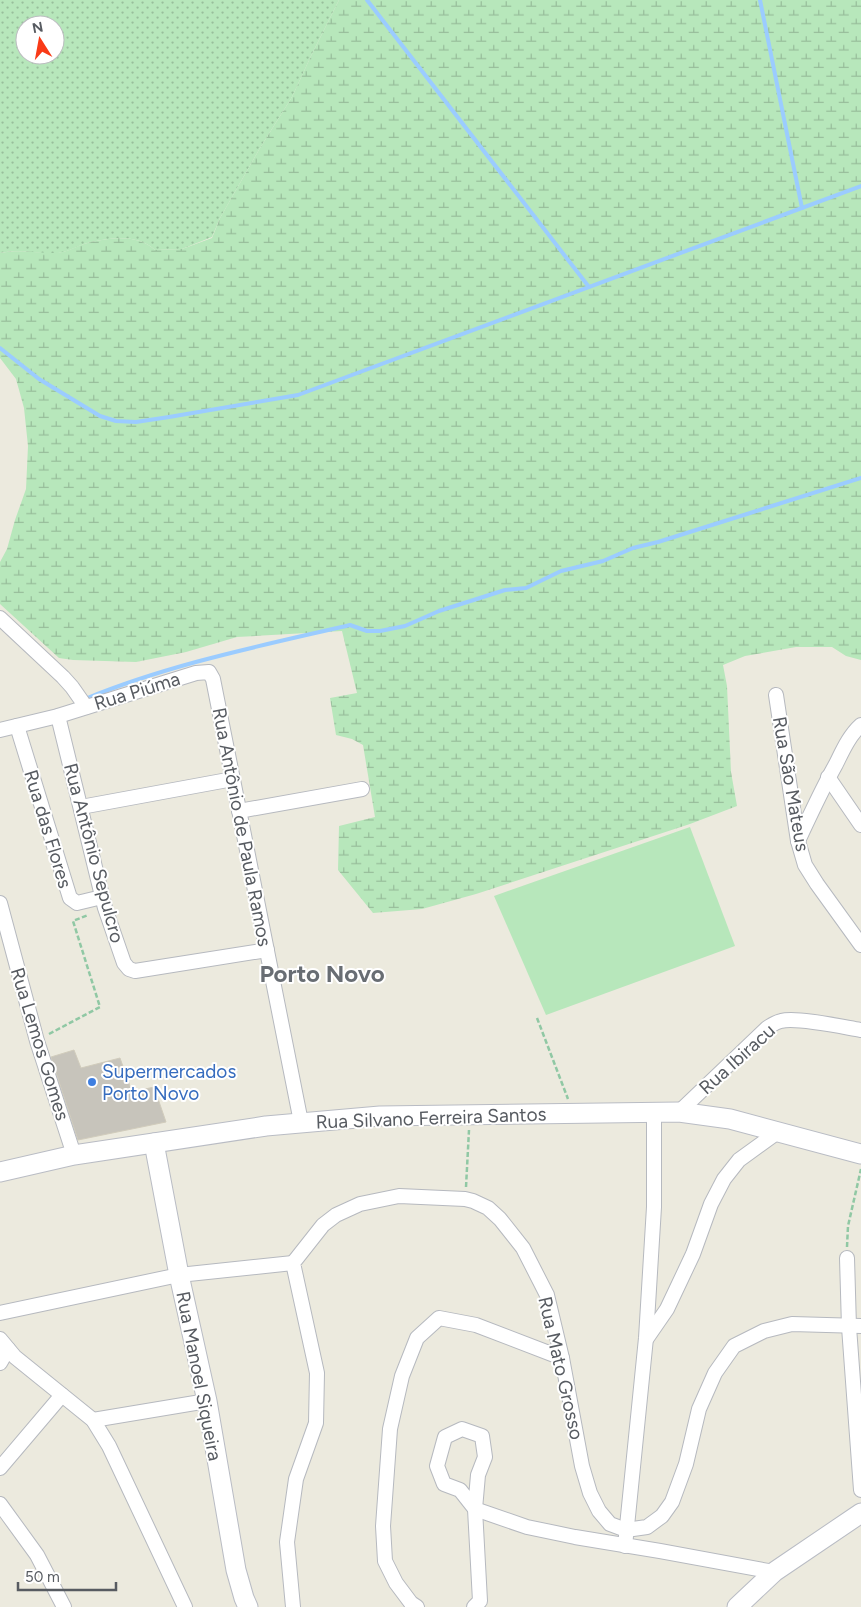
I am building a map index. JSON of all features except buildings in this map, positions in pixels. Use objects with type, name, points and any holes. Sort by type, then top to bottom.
[{"type":"street","points":[[0,618],[63,677],[86,707]]},
{"type":"street","name":"Rua Piúma","points":[[0,730],[58,716],[196,673],[208,672],[213,679]]},
{"type":"street","name":"Rua Antônio de Paula Ramos","points":[[213,679],[301,1122]]},
{"type":"street","name":"Rua São Mateus","points":[[776,695],[798,841],[805,865],[861,944]]},
{"type":"street","name":"Rua Antônio Sepulcro","points":[[58,716],[104,903],[124,963],[129,969],[135,971],[267,950]]},
{"type":"street","points":[[798,841],[828,778],[853,732],[861,725]]},
{"type":"street","name":"Rua das Flores","points":[[16,726],[70,898],[77,904],[104,903]]},
{"type":"street","points":[[828,778],[861,825]]},
{"type":"street","points":[[80,807],[233,779]]},
{"type":"street","points":[[239,811],[362,789]]},
{"type":"street","name":"Rua Lemos Gomes","points":[[0,903],[37,1041],[74,1155]]},
{"type":"street","name":"Rua Ibiracu","points":[[679,1112],[767,1028],[775,1023],[783,1020],[795,1020],[861,1030]]},
{"type":"street","points":[[625,1546],[646,1338],[654,1207],[654,1111]]},
{"type":"street","name":"Rua Silvano Ferreira Santos","points":[[0,1172],[74,1155],[154,1143],[301,1122],[380,1116],[679,1112],[730,1119],[861,1154]]},
{"type":"street","points":[[646,1338],[667,1310],[693,1254],[711,1204],[724,1179],[739,1160],[779,1131]]},
{"type":"street","name":"Rua Manoel Siqueira","points":[[154,1143],[179,1276],[207,1401],[236,1570],[248,1607]]},
{"type":"street","name":"Rua Mato Grosso","points":[[293,1263],[323,1225],[360,1204],[399,1196],[465,1199],[488,1208],[500,1219],[523,1248],[547,1295],[562,1358],[582,1466],[590,1493],[599,1511],[610,1524],[626,1530]]},
{"type":"street","points":[[847,1258],[855,1326],[861,1490]]},
{"type":"street","points":[[0,1313],[179,1276],[293,1263],[317,1373],[316,1423],[296,1479],[287,1542],[293,1607]]},
{"type":"street","points":[[417,1607],[410,1603],[396,1583],[385,1561],[382,1526],[390,1428],[402,1376],[417,1338],[439,1318],[476,1325],[562,1358]]},
{"type":"street","points":[[626,1530],[647,1527],[662,1516],[672,1502],[686,1464],[699,1409],[715,1373],[734,1346],[764,1331],[792,1324],[855,1326]]},
{"type":"street","points":[[0,1363],[4,1344]]},
{"type":"street","points":[[4,1344],[15,1357],[93,1420],[109,1446],[184,1607]]},
{"type":"street","points":[[0,1468],[62,1394]]},
{"type":"street","points":[[93,1420],[207,1401]]},
{"type":"street","points":[[474,1607],[480,1602],[475,1509],[478,1475],[485,1457],[482,1436],[462,1429],[445,1438],[437,1466],[444,1484],[460,1490],[475,1509],[527,1527],[774,1572]]},
{"type":"street","points":[[0,1504],[37,1555],[64,1607]]},
{"type":"street","points":[[737,1607],[774,1572],[861,1513]]},
{"type":"path","points":[[37,1041],[100,1007],[73,921],[104,903]]},
{"type":"path","points":[[537,1018],[574,1114]]},
{"type":"path","points":[[465,1199],[470,1115]]},
{"type":"path","points":[[847,1258],[848,1226],[861,1168]]},
{"type":"green space","points":[[0,0],[339,0],[292,97],[220,218],[212,237],[182,249],[155,250],[140,241],[121,238],[84,244],[58,253],[0,253]]},
{"type":"green space","points":[[339,0],[861,0],[861,660],[846,656],[832,647],[796,647],[745,656],[723,665],[727,686],[731,772],[737,806],[690,824],[476,894],[422,909],[373,913],[338,870],[339,826],[375,817],[363,745],[352,739],[336,735],[330,698],[357,693],[342,631],[237,637],[186,652],[136,662],[73,660],[59,658],[0,604],[0,562],[7,549],[26,489],[28,446],[24,408],[16,379],[0,358],[0,253],[21,251],[59,253],[84,244],[121,238],[140,241],[155,250],[182,249],[212,238],[220,218],[292,97]]},
{"type":"green space","points":[[690,827],[735,946],[546,1015],[494,896]]},
{"type":"waterway","points":[[367,0],[589,287]]},
{"type":"waterway","points":[[760,0],[802,208]]},
{"type":"waterway","points":[[0,348],[39,379],[100,416],[116,421],[136,422],[298,395],[861,186]]},
{"type":"waterway","points":[[85,699],[182,666],[249,648],[350,625],[367,631],[380,631],[405,626],[439,611],[505,590],[526,588],[561,571],[603,561],[633,548],[658,542],[861,478]]},
{"type":"place","name":"Supermercados Porto Novo","points":[[92,1082]]},
{"type":"district","name":"Porto Novo","points":[[322,973]]}]
